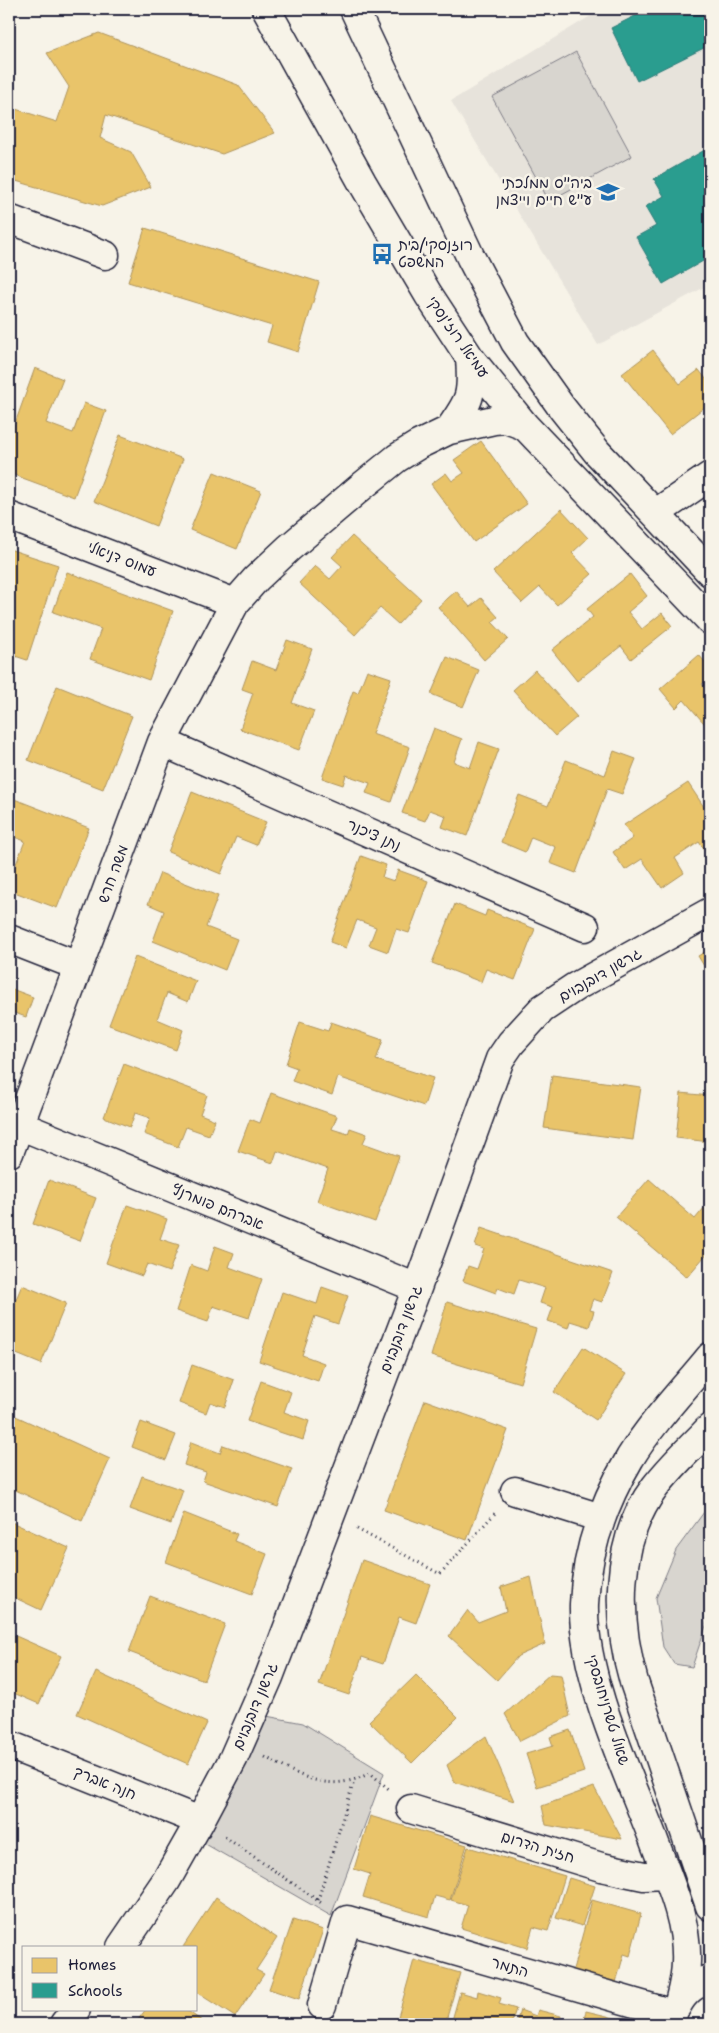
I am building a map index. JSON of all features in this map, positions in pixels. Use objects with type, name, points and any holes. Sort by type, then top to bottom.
[{"type":"street","name":"עמיאל רוז'נסקי","points":[[266,9],[362,182],[428,294],[470,358],[525,426],[710,620]]},
{"type":"street","points":[[354,9],[471,258],[515,342],[562,408],[597,452],[710,572]]},
{"type":"street","points":[[9,219],[105,255]]},
{"type":"street","points":[[449,430],[470,397],[472,384],[470,358]]},
{"type":"street","points":[[449,430],[500,419],[506,419],[525,426]]},
{"type":"street","name":"משה חרש","points":[[9,1153],[162,742],[235,603],[256,579],[283,554],[368,481],[397,458],[449,430]]},
{"type":"street","points":[[656,513],[710,476]]},
{"type":"street","name":"עמוס דניאלי","points":[[9,516],[235,603]]},
{"type":"street","name":"נתן ציכנר","points":[[162,742],[585,927]]},
{"type":"street","name":"גרשון דובנבוים","points":[[200,1821],[240,1745],[269,1677],[417,1288],[500,1059],[511,1043],[542,1009],[575,987],[641,952],[706,913]]},
{"type":"street","points":[[9,939],[78,966]]},
{"type":"street","name":"אברהם פומרנץ","points":[[19,1125],[417,1288]]},
{"type":"street","name":"שאול טשרניחובסקי","points":[[675,2012],[686,1962],[683,1926],[611,1728],[592,1664],[586,1635],[584,1605],[586,1576],[591,1549],[601,1518],[630,1458],[652,1427],[710,1357]]},
{"type":"street","points":[[710,1428],[654,1488],[639,1514],[629,1543],[623,1572],[623,1603],[627,1657],[634,1682],[710,1906]]},
{"type":"street","points":[[515,1491],[601,1518]]},
{"type":"street","name":"חנה אברך","points":[[9,1745],[200,1821]]},
{"type":"street","name":"חזית הדרום","points":[[411,1808],[601,1867],[644,1876],[666,1875]]},
{"type":"street","points":[[122,1946],[166,1881],[200,1821]]},
{"type":"street","points":[[322,2005],[347,1920]]},
{"type":"street","name":"התמר","points":[[347,1920],[675,2012]]},
{"type":"street","points":[[675,2012],[692,1987],[710,1979]]},
{"type":"street","points":[[64,2024],[75,2010]]},
{"type":"path","points":[[330,1514],[440,1574],[515,1491]]},
{"type":"path","points":[[240,1745],[294,1773],[321,1782],[340,1784],[355,1781],[370,1773],[411,1808]]},
{"type":"path","points":[[318,1900],[355,1781]]},
{"type":"path","points":[[200,1821],[347,1920]]},
{"type":"shaded area","name":"ביה\"ס ממלכתי ע\"ש חיים וייצמן","points":[[602,9],[710,9],[710,284],[598,345],[451,101]]},
{"type":"shaded area","points":[[576,52],[632,156],[549,201],[492,97]]},
{"type":"shaded area","points":[[710,1504],[710,1614],[692,1667],[674,1664],[663,1647],[656,1598],[676,1550]]},
{"type":"shaded area","points":[[261,1715],[303,1723],[384,1773],[331,1916],[202,1842]]},
{"type":"building: Homes","points":[[99,33],[238,85],[275,133],[222,154],[106,115],[100,138],[131,152],[151,187],[102,206],[9,179],[9,107],[57,122],[69,87],[47,53]]},
{"type":"building: Homes","points":[[145,228],[319,282],[298,352],[267,342],[272,326],[128,282]]},
{"type":"building: Homes","points":[[653,350],[680,384],[699,370],[710,384],[710,403],[670,434],[622,374]]},
{"type":"building: Homes","points":[[35,368],[63,379],[46,423],[73,433],[84,403],[106,411],[74,497],[9,473],[9,440]]},
{"type":"building: Homes","points":[[120,435],[183,459],[156,526],[94,501]]},
{"type":"building: Homes","points":[[481,441],[527,504],[474,542],[431,484],[446,473],[452,481],[464,473],[454,460]]},
{"type":"building: Homes","points":[[214,472],[261,491],[237,549],[190,530]]},
{"type":"building: Homes","points":[[561,509],[588,538],[572,553],[592,574],[557,605],[540,587],[522,603],[493,572]]},
{"type":"building: Homes","points":[[352,536],[421,599],[398,624],[380,608],[355,635],[299,583],[315,566],[330,579],[342,566],[332,557]]},
{"type":"building: Homes","points":[[9,549],[58,565],[27,660],[9,654]]},
{"type":"building: Homes","points":[[67,572],[173,611],[149,680],[90,659],[101,629],[53,612]]},
{"type":"building: Homes","points":[[630,574],[647,596],[628,612],[642,629],[662,613],[672,626],[631,659],[621,646],[577,681],[552,650],[593,617],[587,609]]},
{"type":"building: Homes","points":[[456,591],[470,607],[481,598],[498,617],[492,622],[508,639],[484,660],[438,607]]},
{"type":"building: Homes","points":[[287,640],[312,649],[292,703],[314,711],[299,750],[240,729],[253,693],[242,689],[252,661],[276,670]]},
{"type":"building: Homes","points":[[699,655],[710,668],[710,677],[702,684],[710,694],[710,730],[684,700],[676,708],[660,689]]},
{"type":"building: Homes","points":[[447,657],[479,670],[463,707],[431,694]]},
{"type":"building: Homes","points":[[367,670],[391,678],[372,734],[410,747],[391,802],[366,793],[370,783],[346,775],[343,785],[322,778],[353,691],[358,693]]},
{"type":"building: Homes","points":[[535,670],[577,717],[555,736],[513,690]]},
{"type":"building: Homes","points":[[57,686],[132,716],[103,789],[28,760]]},
{"type":"building: Homes","points":[[434,728],[462,739],[454,762],[470,768],[479,742],[499,749],[467,836],[442,827],[446,816],[430,810],[425,821],[402,813]]},
{"type":"building: Homes","points":[[614,751],[636,759],[622,794],[607,789],[576,873],[550,863],[556,847],[531,837],[525,852],[501,842],[519,795],[548,806],[566,760],[605,775]]},
{"type":"building: Homes","points":[[688,783],[710,816],[710,853],[708,855],[699,842],[675,858],[684,873],[662,888],[642,859],[625,870],[613,852],[633,838],[624,825]]},
{"type":"building: Homes","points":[[192,792],[266,822],[256,845],[236,837],[221,874],[168,852]]},
{"type":"building: Homes","points":[[9,797],[89,828],[57,908],[9,890],[9,882],[25,841],[9,835]]},
{"type":"building: Homes","points":[[361,856],[386,865],[382,877],[394,881],[398,870],[428,881],[409,933],[396,929],[388,952],[369,945],[376,927],[357,920],[346,948],[330,942]]},
{"type":"building: Homes","points":[[160,873],[218,896],[206,927],[237,939],[225,970],[153,941],[164,911],[148,904]]},
{"type":"building: Homes","points":[[455,904],[485,916],[487,910],[535,929],[515,980],[486,969],[481,982],[432,963]]},
{"type":"building: Homes","points":[[710,949],[710,976],[698,956]]},
{"type":"building: Homes","points":[[135,957],[196,981],[188,1002],[167,993],[157,1019],[183,1030],[176,1050],[109,1025]]},
{"type":"building: Homes","points":[[9,988],[33,997],[26,1017],[9,1011]]},
{"type":"building: Homes","points":[[300,1022],[328,1031],[331,1022],[383,1040],[376,1060],[433,1078],[424,1106],[338,1077],[332,1095],[292,1081],[297,1068],[286,1064]]},
{"type":"building: Homes","points":[[124,1064],[207,1095],[200,1114],[215,1120],[209,1135],[186,1127],[178,1147],[144,1134],[150,1118],[135,1113],[130,1127],[104,1117]]},
{"type":"building: Homes","points":[[552,1075],[641,1087],[633,1140],[544,1128]]},
{"type":"building: Homes","points":[[271,1093],[337,1116],[332,1129],[348,1134],[350,1128],[367,1134],[363,1143],[399,1156],[375,1222],[317,1201],[328,1169],[277,1151],[273,1163],[238,1151],[250,1119],[260,1123]]},
{"type":"building: Homes","points":[[681,1093],[710,1096],[710,1142],[676,1138]]},
{"type":"building: Homes","points":[[649,1179],[695,1219],[710,1201],[710,1250],[687,1277],[616,1217]]},
{"type":"building: Homes","points":[[49,1180],[96,1198],[80,1241],[33,1224]]},
{"type":"building: Homes","points":[[127,1205],[167,1219],[160,1239],[179,1245],[169,1272],[147,1264],[142,1276],[106,1263]]},
{"type":"building: Homes","points":[[481,1228],[613,1273],[602,1302],[593,1299],[589,1310],[594,1311],[589,1327],[570,1321],[568,1328],[548,1321],[553,1307],[540,1303],[545,1288],[519,1280],[514,1294],[498,1288],[496,1293],[463,1281],[468,1266],[477,1269],[484,1249],[475,1246]]},
{"type":"building: Homes","points":[[215,1246],[234,1253],[229,1267],[262,1279],[249,1318],[213,1306],[208,1322],[176,1311],[191,1265],[207,1271]]},
{"type":"building: Homes","points":[[22,1285],[66,1303],[41,1364],[9,1351],[9,1302],[14,1304]]},
{"type":"building: Homes","points":[[322,1287],[348,1296],[338,1324],[315,1316],[302,1355],[324,1363],[318,1381],[259,1361],[282,1292],[317,1304]]},
{"type":"building: Homes","points":[[447,1302],[536,1329],[520,1383],[431,1356]]},
{"type":"building: Homes","points":[[583,1347],[626,1374],[596,1420],[554,1392]]},
{"type":"building: Homes","points":[[192,1365],[234,1380],[225,1407],[210,1402],[206,1413],[179,1403]]},
{"type":"building: Homes","points":[[261,1381],[291,1392],[284,1412],[309,1421],[303,1440],[247,1421]]},
{"type":"building: Homes","points":[[425,1400],[508,1430],[467,1540],[384,1510]]},
{"type":"building: Homes","points":[[9,1413],[110,1459],[82,1521],[9,1487]]},
{"type":"building: Homes","points":[[141,1422],[176,1435],[166,1460],[132,1447]]},
{"type":"building: Homes","points":[[191,1442],[220,1453],[223,1445],[292,1469],[278,1507],[203,1481],[206,1472],[184,1465]]},
{"type":"building: Homes","points":[[142,1476],[183,1490],[171,1524],[130,1509]]},
{"type":"building: Homes","points":[[184,1513],[237,1534],[234,1541],[267,1554],[252,1594],[166,1562]]},
{"type":"building: Homes","points":[[9,1521],[69,1548],[41,1610],[9,1595]]},
{"type":"building: Homes","points":[[362,1560],[430,1584],[416,1623],[399,1617],[383,1664],[362,1657],[349,1695],[319,1685]]},
{"type":"building: Homes","points":[[531,1577],[545,1644],[518,1656],[497,1680],[449,1636],[468,1610],[478,1622],[506,1611],[501,1587]]},
{"type":"building: Homes","points":[[150,1596],[225,1624],[204,1680],[129,1652]]},
{"type":"building: Homes","points":[[9,1633],[61,1656],[39,1704],[9,1691]]},
{"type":"building: Homes","points":[[96,1672],[207,1723],[188,1764],[77,1714]]},
{"type":"building: Homes","points":[[550,1674],[561,1675],[570,1716],[520,1741],[505,1714]]},
{"type":"building: Homes","points":[[416,1675],[458,1717],[412,1763],[369,1721]]},
{"type":"building: Homes","points":[[570,1730],[584,1772],[537,1787],[526,1754],[553,1746],[550,1737]]},
{"type":"building: Homes","points":[[486,1736],[514,1801],[454,1782],[447,1765]]},
{"type":"building: Homes","points":[[594,1787],[622,1839],[546,1825],[542,1806]]},
{"type":"building: Homes","points":[[370,1816],[467,1845],[450,1900],[435,1896],[429,1917],[363,1897],[370,1874],[354,1869]]},
{"type":"building: Homes","points":[[468,1847],[565,1876],[548,1931],[533,1927],[527,1948],[461,1928],[468,1905],[451,1900]]},
{"type":"building: Homes","points":[[569,1878],[595,1886],[582,1926],[556,1918]]},
{"type":"building: Homes","points":[[216,1897],[277,1938],[256,1970],[264,1974],[235,2017],[198,1993],[198,1946],[184,1946]]},
{"type":"building: Homes","points":[[592,1900],[641,1914],[630,1956],[624,1954],[615,1986],[572,1973]]},
{"type":"building: Homes","points":[[293,1920],[323,1930],[299,1999],[269,1989]]},
{"type":"building: Homes","points":[[414,1960],[460,1973],[445,2024],[396,2024]]},
{"type":"building: Homes","points":[[478,1991],[501,1998],[499,2004],[516,2009],[511,2024],[451,2024],[460,1992],[477,1997]]},
{"type":"building: Homes","points":[[145,2010],[186,2010],[206,2024],[135,2024]]},
{"type":"building: Homes","points":[[520,2010],[536,2016],[538,2010],[561,2016],[559,2023],[564,2024],[516,2024]]},
{"type":"building: Homes","points":[[586,2011],[607,2016],[632,2024],[582,2024]]},
{"type":"building: Schools","points":[[649,9],[710,9],[710,45],[637,81],[611,28]]},
{"type":"building: Schools","points":[[710,147],[710,257],[663,284],[636,237],[656,226],[645,207],[664,196],[654,179]]},
{"type":"place","name":"ביה\"ס ממלכתי ע\"ש חיים וייצמן","points":[[608,192]]},
{"type":"place","name":"רוזנסקי/בית המשפט","points":[[382,254]]}]
